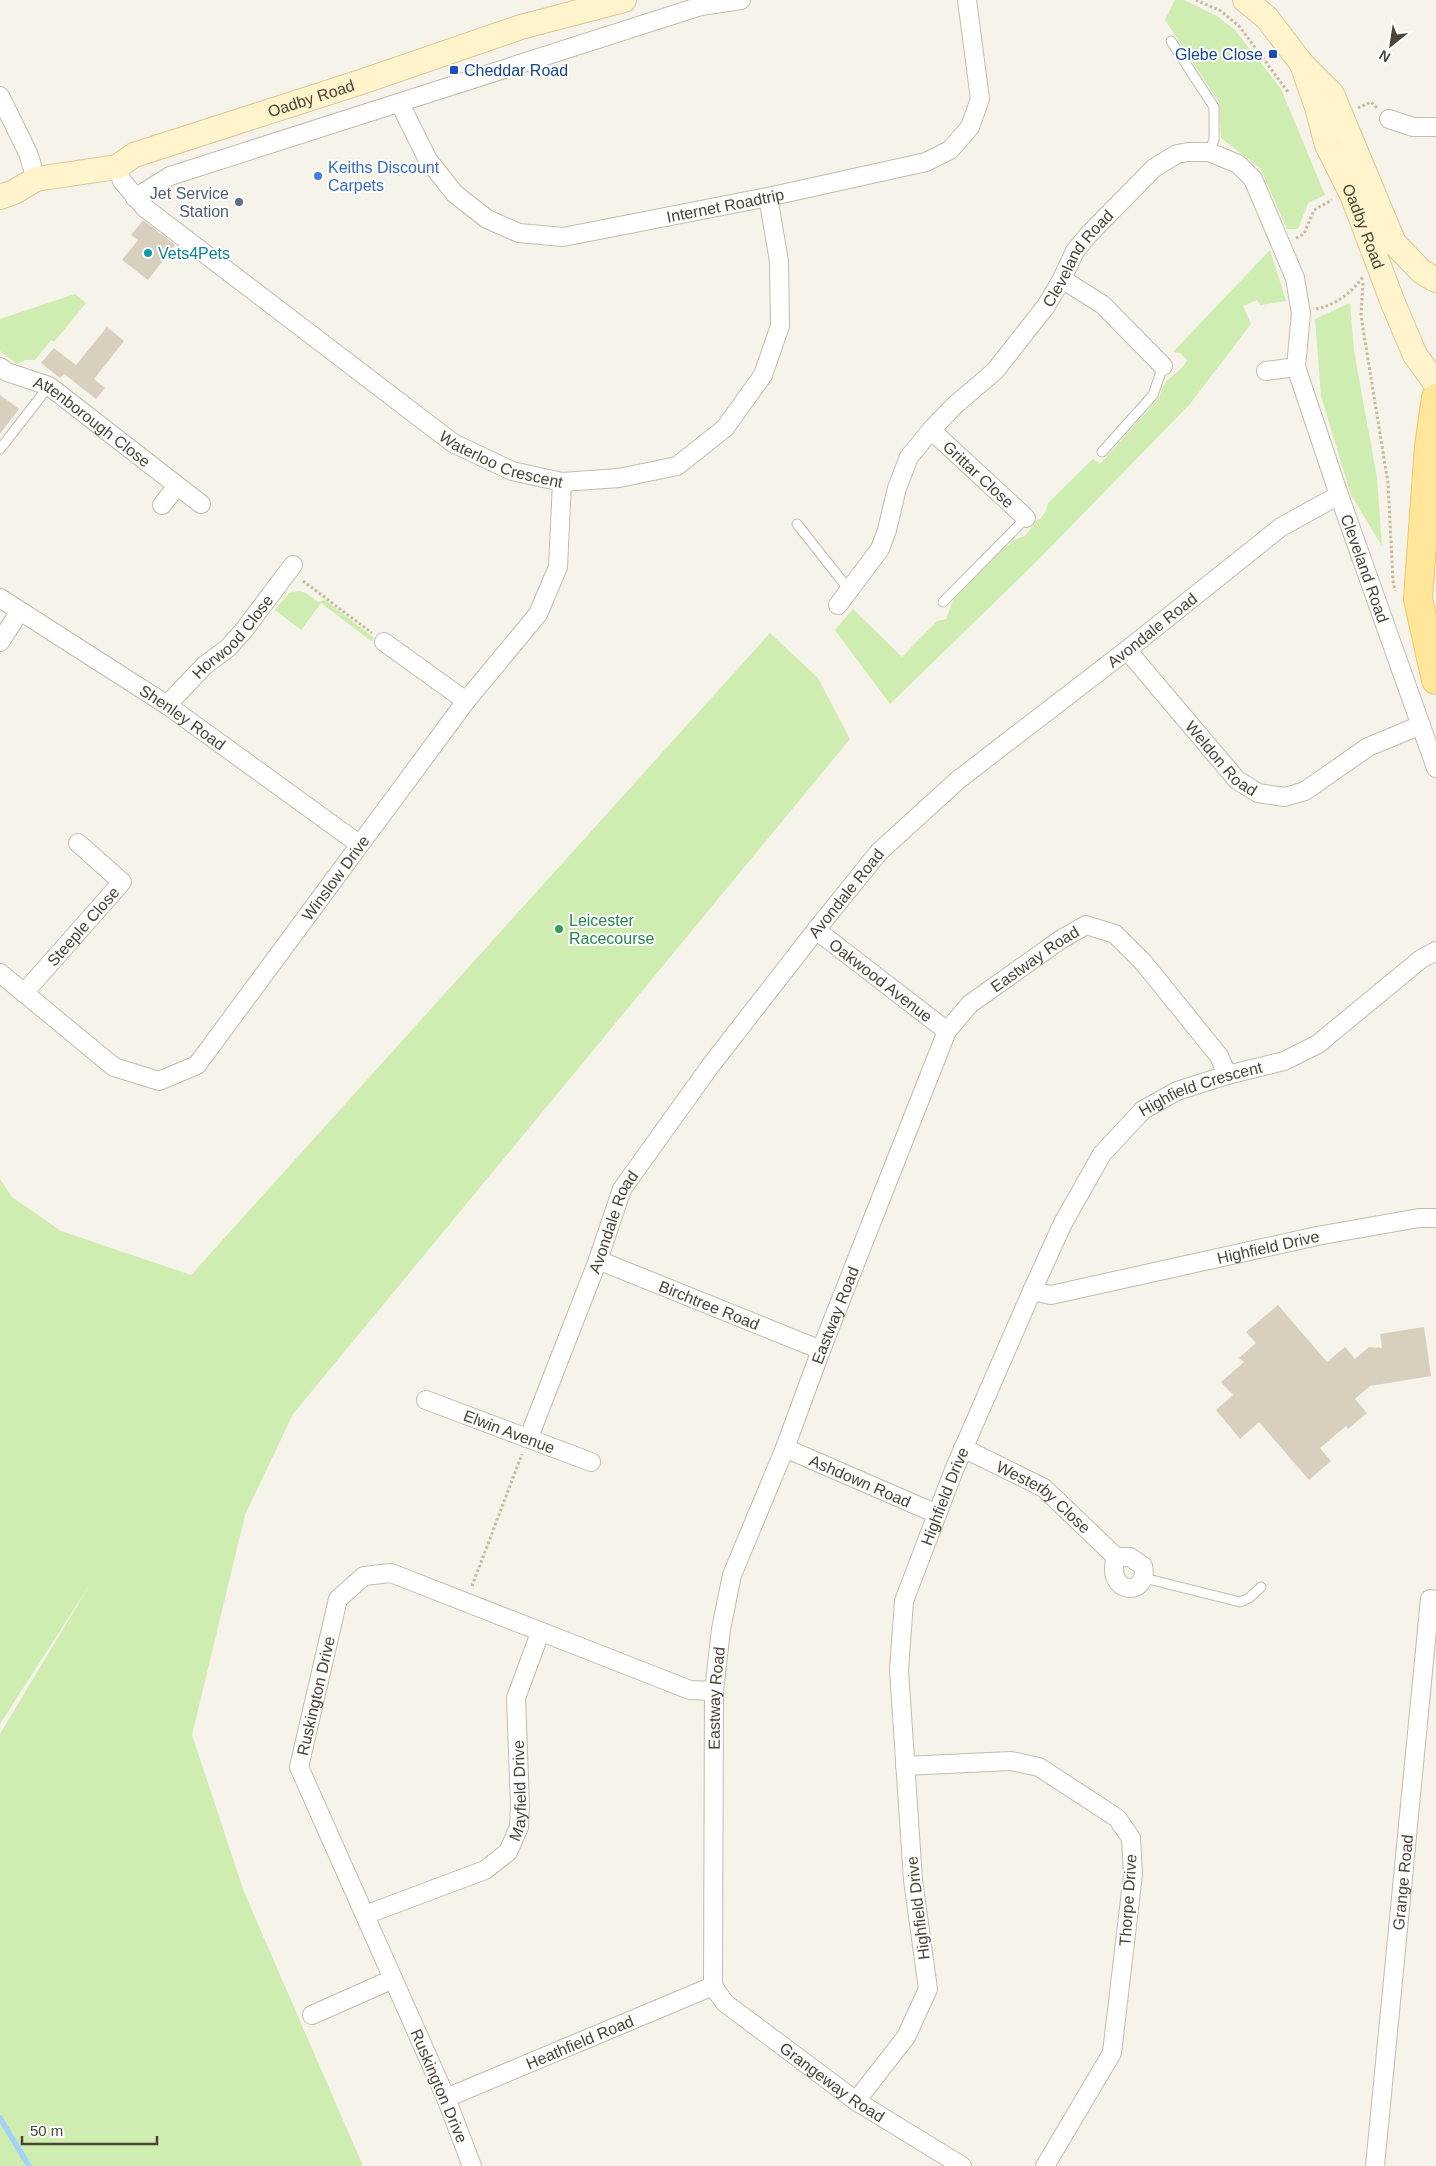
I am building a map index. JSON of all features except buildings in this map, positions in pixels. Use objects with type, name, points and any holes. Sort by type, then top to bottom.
[{"type":"main road","name":"Oadby Road","points":[[0,197],[14,192],[36,179],[117,167],[134,155],[361,82],[521,27],[624,0]]},
{"type":"main road","name":"Oadby Road","points":[[1245,0],[1267,18],[1302,64],[1332,94],[1394,243],[1422,272],[1436,280]]},
{"type":"main road","name":"Oadby Road","points":[[1302,64],[1317,107],[1327,145],[1353,197],[1393,303],[1415,355],[1436,384]]},
{"type":"main road","points":[[1382,218],[1436,261]]},
{"type":"main road","points":[[1436,398],[1429,446],[1418,599],[1436,680]]},
{"type":"street","name":"Oadby Road","points":[[135,198],[170,176],[400,104],[701,6],[741,0]]},
{"type":"street","name":"Internet Roadtrip","points":[[400,104],[428,160],[455,194],[487,219],[518,233],[563,237],[768,197],[926,162],[950,150],[970,127],[980,99],[967,0]]},
{"type":"street","points":[[0,96],[28,153],[36,179]]},
{"type":"street","points":[[1389,120],[1413,128],[1436,126]]},
{"type":"street","name":"Cleveland Road","points":[[838,605],[880,549],[909,457],[930,430],[955,405],[996,371],[1046,306],[1062,280],[1076,251],[1089,234],[1154,168],[1176,154],[1209,152],[1238,164],[1253,179],[1295,278],[1301,313],[1296,368],[1436,768]]},
{"type":"street","name":"Waterloo Crescent","points":[[117,167],[122,181],[135,198],[453,443],[512,471],[562,482],[620,478],[677,466],[725,428],[763,374],[780,326],[779,262],[768,197]]},
{"type":"street","points":[[1062,280],[1103,305],[1163,366]]},
{"type":"street","points":[[1266,371],[1296,368]]},
{"type":"street","name":"Attenborough Close","points":[[2,373],[48,386],[200,504]]},
{"type":"street","name":"Grittar Close","points":[[930,430],[1026,518]]},
{"type":"street","name":"Winslow Drive","points":[[0,974],[114,1067],[159,1081],[197,1065],[466,701],[538,614],[558,567],[562,482]]},
{"type":"street","points":[[162,505],[177,486]]},
{"type":"street","name":"Avondale Road","points":[[529,1437],[598,1260],[622,1189],[711,1065],[879,852],[951,786],[1281,528],[1339,495]]},
{"type":"street","name":"Horwood Close","points":[[167,705],[205,665],[228,648],[291,568]]},
{"type":"street","name":"Shenley Road","points":[[0,598],[167,705],[359,844]]},
{"type":"street","points":[[0,642],[20,611]]},
{"type":"street","points":[[384,642],[466,701]]},
{"type":"street","name":"Weldon Road","points":[[1127,650],[1237,780],[1258,793],[1285,797],[1305,791],[1368,747],[1421,725]]},
{"type":"street","name":"Steeple Close","points":[[24,993],[122,882],[78,843]]},
{"type":"street","name":"Eastway Road","points":[[714,1986],[714,1691],[721,1629],[732,1575],[785,1448],[821,1350],[948,1031],[970,1004],[1060,940],[1086,926],[1115,934],[1143,962],[1219,1056],[1228,1075]]},
{"type":"street","name":"Oakwood Avenue","points":[[816,930],[948,1031]]},
{"type":"street","name":"Highfield Crescent","points":[[1032,1291],[1063,1223],[1102,1154],[1144,1110],[1177,1091],[1228,1075],[1284,1061],[1318,1044],[1421,959],[1436,951]]},
{"type":"street","name":"Highfield Drive","points":[[856,2101],[906,2038],[928,1989],[913,1880],[899,1670],[904,1601],[963,1448],[1032,1291],[1052,1295],[1317,1236],[1419,1218],[1436,1218]]},
{"type":"street","name":"Birchtree Road","points":[[598,1260],[821,1350]]},
{"type":"street","name":"Elwin Avenue","points":[[426,1400],[529,1437],[591,1462]]},
{"type":"street","name":"Ashdown Road","points":[[785,1448],[937,1514]]},
{"type":"street","name":"Westerby Close","points":[[963,1448],[1044,1488],[1116,1557],[1124,1556],[1142,1566],[1144,1578]]},
{"type":"street","points":[[1116,1557],[1113,1572],[1114,1579],[1119,1584],[1125,1588],[1134,1588],[1141,1584],[1144,1578]]},
{"type":"street","name":"Ruskington Drive","points":[[472,2166],[446,2098],[299,1767],[338,1599],[364,1576],[391,1573],[690,1690],[714,1691]]},
{"type":"street","name":"Grange Road","points":[[1375,2166],[1433,1600]]},
{"type":"street","name":"Mayfield Drive","points":[[365,1915],[485,1870],[508,1852],[518,1827],[520,1805],[516,1698],[540,1632]]},
{"type":"street","name":"Thorpe Drive","points":[[905,1766],[1011,1761],[1039,1767],[1117,1818],[1131,1838],[1133,1874],[1112,2053],[1045,2166]]},
{"type":"street","points":[[312,2015],[393,1979]]},
{"type":"street","name":"Heathfield Road","points":[[446,2098],[714,1986]]},
{"type":"street","name":"Grangeway Road","points":[[714,1986],[725,2003],[856,2101],[962,2166]]},
{"type":"lane","points":[[1171,41],[1214,107],[1214,140],[1209,152]]},
{"type":"lane","points":[[1102,452],[1153,396],[1163,366]]},
{"type":"lane","points":[[0,449],[48,386]]},
{"type":"lane","points":[[943,602],[1026,518]]},
{"type":"lane","points":[[797,524],[850,591]]},
{"type":"lane","points":[[1144,1578],[1240,1602],[1249,1598],[1261,1586]]},
{"type":"path","points":[[1196,0],[1221,11],[1240,27],[1292,99]]},
{"type":"path","points":[[1342,115],[1371,102],[1389,120]]},
{"type":"path","points":[[1329,192],[1336,209]]},
{"type":"path","points":[[1282,246],[1304,234],[1314,210],[1332,200]]},
{"type":"path","points":[[1301,313],[1325,307],[1342,298],[1354,288],[1363,276],[1361,316],[1388,483],[1393,581],[1397,600]]},
{"type":"path","points":[[291,568],[384,642]]},
{"type":"path","points":[[465,1603],[529,1437]]},
{"type":"green space","points":[[1175,0],[1184,0],[1217,16],[1235,30],[1281,89],[1325,195],[1308,203],[1298,229],[1287,229],[1260,168],[1221,138],[1219,102],[1165,20]]},
{"type":"green space","points":[[1270,250],[1286,301],[1260,305],[1257,300],[1243,306],[1251,324],[1189,405],[1037,561],[890,704],[835,630],[853,609],[902,657],[937,621],[946,619],[953,600],[1002,550],[1016,539],[1025,536],[1046,511],[1048,503],[1093,459],[1100,464],[1159,398],[1168,379],[1180,370],[1187,360],[1180,353],[1173,352]]},
{"type":"green space","points":[[75,294],[86,303],[54,342],[51,340],[35,360],[26,360],[17,364],[0,351],[0,319]]},
{"type":"green space","points":[[1350,303],[1354,351],[1377,478],[1382,546],[1351,495],[1321,396],[1315,319]]},
{"type":"green space","points":[[299,591],[306,593],[318,602],[325,600],[374,638],[371,641],[321,603],[301,630],[275,610],[289,593]]},
{"type":"green space","points":[[770,633],[818,678],[850,739],[293,1414],[245,1515],[192,1735],[244,1892],[363,2166],[0,2166],[0,1734],[92,1581],[0,1724],[0,1179],[12,1197],[61,1231],[191,1275]]},
{"type":"waterway","points":[[0,2118],[29,2166]]},
{"type":"place","name":"Glebe Close","points":[[1273,54]]},
{"type":"place","name":"Cheddar Road","points":[[454,70]]},
{"type":"place","name":"Keiths Discount Carpets","points":[[318,176]]},
{"type":"place","name":"Jet Service Station","points":[[239,202]]},
{"type":"place","name":"Vets4Pets","points":[[148,253]]},
{"type":"place","name":"Leicester Racecourse","points":[[559,929]]}]
